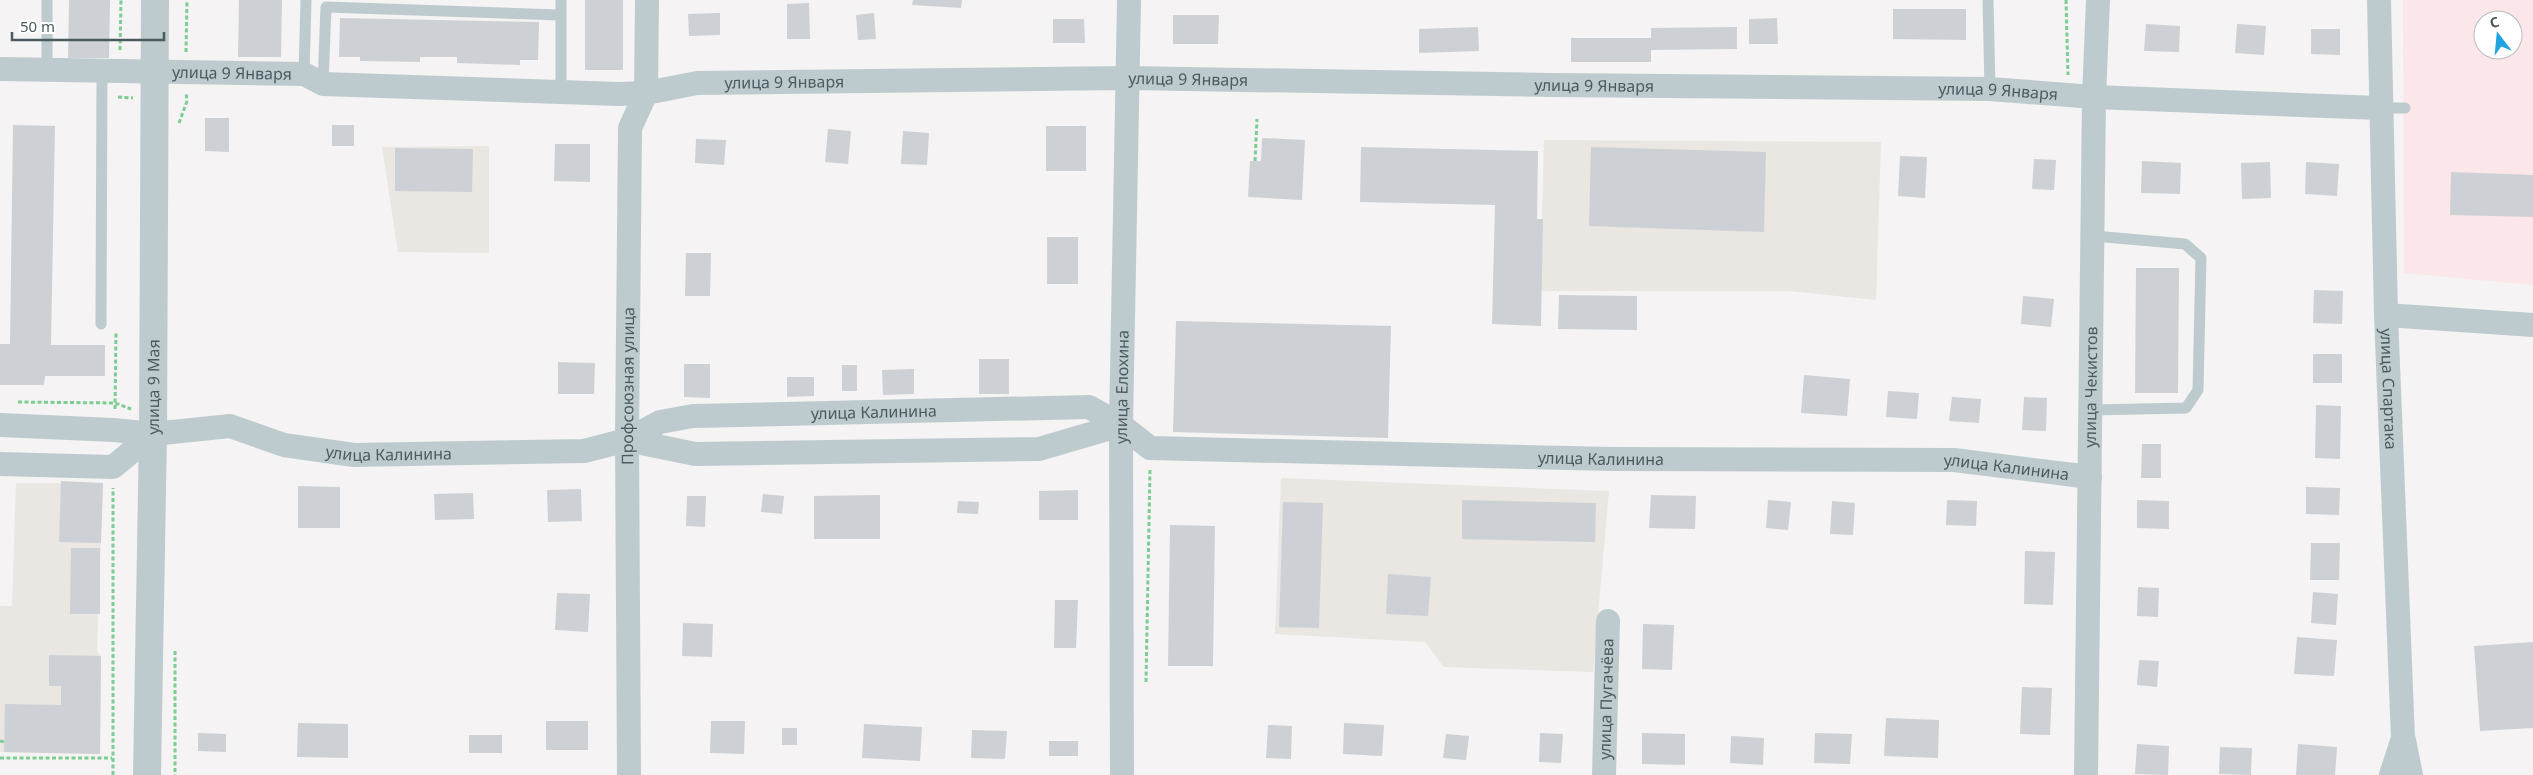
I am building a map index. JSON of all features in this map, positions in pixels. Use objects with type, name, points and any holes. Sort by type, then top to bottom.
[{"type":"street","name":"улица 9 Мая","points":[[147,775],[153,434],[153,72],[155,0]]},
{"type":"street","name":"Профсоюзная улица","points":[[629,775],[627,440],[630,128],[646,93],[647,0]]},
{"type":"street","name":"улица Елохина","points":[[1122,775],[1121,426],[1129,0]]},
{"type":"street","name":"улица Чекистов","points":[[2086,775],[2094,236],[2094,97],[2098,0]]},
{"type":"street","name":"улица Спартака","points":[[2379,0],[2386,315],[2403,738],[2391,775]]},
{"type":"street","name":"улица 9 Января","points":[[0,69],[102,69],[561,91],[646,93],[696,83],[1128,78],[1562,86],[1990,89],[2094,97],[2380,108]]},
{"type":"street","points":[[2386,315],[2533,325]]},
{"type":"street","name":"улица Калинина","points":[[0,425],[114,430],[153,434],[230,426],[284,445],[354,455],[584,451],[627,440],[660,422],[693,416],[1089,407],[1121,426],[1150,448],[1612,458],[1954,460],[2090,477]]},
{"type":"street","name":"улица Калинина","points":[[627,440],[695,454],[1039,449],[1121,426]]},
{"type":"street","points":[[0,464],[112,467],[153,434]]},
{"type":"street","name":"улица Пугачёва","points":[[1604,775],[1608,622]]},
{"type":"street","points":[[2403,738],[2411,775]]},
{"type":"lane","points":[[47,0],[47,69]]},
{"type":"lane","points":[[306,0],[313,79]]},
{"type":"lane","points":[[561,0],[561,91]]},
{"type":"lane","points":[[1988,0],[1990,89]]},
{"type":"lane","points":[[313,79],[326,7],[560,15]]},
{"type":"lane","points":[[101,324],[102,69]]},
{"type":"lane","points":[[2380,108],[2405,108]]},
{"type":"lane","points":[[2091,410],[2186,408],[2198,390],[2201,258],[2185,244],[2094,236]]},
{"type":"path","points":[[1255,161],[1258,119]]},
{"type":"path","points":[[1146,666],[1150,448]]},
{"type":"path","points":[[113,504],[113,775]]},
{"type":"path","points":[[0,758],[112,758]]},
{"type":"shaded area","points":[[2403,0],[2533,0],[2533,285],[2404,273]]},
{"type":"shaded area","points":[[1544,140],[1881,142],[1876,300],[1789,291],[1540,291]]},
{"type":"shaded area","points":[[489,146],[489,253],[398,252],[382,147]]},
{"type":"shaded area","points":[[1281,478],[1609,491],[1593,672],[1444,667],[1425,642],[1275,634]]},
{"type":"shaded area","points":[[16,483],[103,483],[97,651],[101,656],[100,754],[0,752],[0,606],[12,606]]},
{"type":"building","points":[[69,0],[110,0],[109,58],[68,58]]},
{"type":"building","points":[[239,0],[282,0],[281,57],[238,57]]},
{"type":"building","points":[[585,0],[623,0],[623,70],[585,70]]},
{"type":"building","points":[[913,0],[962,0],[961,8],[912,5]]},
{"type":"building","points":[[809,3],[810,39],[787,39],[787,4]]},
{"type":"building","points":[[1893,9],[1966,9],[1966,40],[1893,39]]},
{"type":"building","points":[[720,13],[720,35],[689,36],[688,14]]},
{"type":"building","points":[[874,13],[876,39],[858,40],[856,15]]},
{"type":"building","points":[[1173,15],[1219,15],[1218,44],[1173,44]]},
{"type":"building","points":[[340,18],[539,22],[538,60],[520,60],[520,65],[457,63],[457,57],[420,57],[420,62],[360,61],[360,57],[339,57]]},
{"type":"building","points":[[1777,18],[1778,44],[1749,44],[1749,19]]},
{"type":"building","points":[[1053,19],[1084,19],[1085,43],[1053,43]]},
{"type":"building","points":[[2146,24],[2180,26],[2179,52],[2144,51]]},
{"type":"building","points":[[2237,24],[2266,26],[2264,55],[2235,53]]},
{"type":"building","points":[[1478,27],[1479,51],[1419,53],[1419,29]]},
{"type":"building","points":[[1737,27],[1737,49],[1651,50],[1651,62],[1571,62],[1571,38],[1651,38],[1651,28]]},
{"type":"building","points":[[2311,29],[2340,29],[2340,55],[2311,54]]},
{"type":"building","points":[[205,118],[229,118],[229,152],[205,151]]},
{"type":"building","points":[[13,125],[55,126],[51,345],[105,345],[105,376],[45,376],[44,385],[0,385],[0,344],[10,344]]},
{"type":"building","points":[[332,125],[354,125],[354,146],[332,146]]},
{"type":"building","points":[[1046,126],[1086,126],[1086,171],[1046,171]]},
{"type":"building","points":[[828,129],[851,131],[848,164],[825,162]]},
{"type":"building","points":[[903,131],[929,133],[927,165],[901,164]]},
{"type":"building","points":[[1262,138],[1305,140],[1302,200],[1248,197],[1250,161],[1261,161]]},
{"type":"building","points":[[696,139],[726,140],[724,165],[695,163]]},
{"type":"building","points":[[555,144],[590,144],[590,182],[554,181]]},
{"type":"building","points":[[1361,147],[1538,151],[1537,219],[1543,219],[1541,326],[1492,324],[1495,205],[1360,202]]},
{"type":"building","points":[[1591,147],[1766,152],[1764,232],[1589,226]]},
{"type":"building","points":[[395,148],[473,149],[472,192],[395,191]]},
{"type":"building","points":[[1900,156],[1927,157],[1925,198],[1898,196]]},
{"type":"building","points":[[2034,159],[2056,160],[2054,190],[2032,189]]},
{"type":"building","points":[[2142,161],[2181,163],[2180,194],[2141,193]]},
{"type":"building","points":[[2270,162],[2271,198],[2242,199],[2241,163]]},
{"type":"building","points":[[2306,162],[2339,164],[2337,196],[2305,194]]},
{"type":"building","points":[[2451,172],[2533,175],[2533,217],[2450,215]]},
{"type":"building","points":[[1047,237],[1078,237],[1078,284],[1047,284]]},
{"type":"building","points":[[686,253],[711,253],[710,296],[685,296]]},
{"type":"building","points":[[2136,268],[2179,268],[2178,393],[2135,393]]},
{"type":"building","points":[[2314,290],[2343,291],[2342,324],[2313,323]]},
{"type":"building","points":[[1559,295],[1637,296],[1637,330],[1558,329]]},
{"type":"building","points":[[2023,296],[2054,299],[2051,327],[2021,324]]},
{"type":"building","points":[[1176,321],[1391,326],[1388,438],[1173,432]]},
{"type":"building","points":[[2313,354],[2342,354],[2342,383],[2313,383]]},
{"type":"building","points":[[979,359],[1009,359],[1009,394],[979,394]]},
{"type":"building","points":[[558,362],[595,363],[594,394],[558,394]]},
{"type":"building","points":[[684,364],[710,364],[710,398],[684,397]]},
{"type":"building","points":[[842,365],[857,365],[857,391],[842,391]]},
{"type":"building","points":[[914,369],[914,394],[883,395],[882,370]]},
{"type":"building","points":[[1804,375],[1850,379],[1847,416],[1801,413]]},
{"type":"building","points":[[787,377],[814,377],[814,396],[787,397]]},
{"type":"building","points":[[1888,391],[1919,393],[1917,419],[1886,417]]},
{"type":"building","points":[[1952,397],[1981,399],[1979,423],[1949,421]]},
{"type":"building","points":[[2024,397],[2047,398],[2046,431],[2022,430]]},
{"type":"building","points":[[2316,405],[2341,406],[2340,459],[2315,458]]},
{"type":"building","points":[[2142,444],[2161,444],[2161,478],[2141,478]]},
{"type":"building","points":[[61,481],[103,483],[101,543],[59,542]]},
{"type":"building","points":[[298,486],[340,487],[340,528],[298,528]]},
{"type":"building","points":[[2306,487],[2340,488],[2339,515],[2306,514]]},
{"type":"building","points":[[581,489],[582,521],[548,522],[547,490]]},
{"type":"building","points":[[1078,490],[1078,520],[1039,520],[1039,491]]},
{"type":"building","points":[[473,493],[474,519],[435,520],[434,494]]},
{"type":"building","points":[[763,494],[784,496],[782,514],[761,512]]},
{"type":"building","points":[[880,495],[880,539],[814,539],[814,496]]},
{"type":"building","points":[[1651,495],[1696,496],[1695,529],[1649,528]]},
{"type":"building","points":[[687,496],[706,496],[705,527],[686,526]]},
{"type":"building","points":[[1462,500],[1596,503],[1595,542],[1462,539]]},
{"type":"building","points":[[1768,500],[1791,502],[1788,530],[1766,528]]},
{"type":"building","points":[[1947,500],[1977,501],[1976,526],[1946,525]]},
{"type":"building","points":[[2137,500],[2169,501],[2169,529],[2137,528]]},
{"type":"building","points":[[958,501],[979,502],[978,514],[957,513]]},
{"type":"building","points":[[1832,501],[1855,503],[1853,535],[1830,534]]},
{"type":"building","points":[[1283,502],[1323,503],[1319,628],[1279,627]]},
{"type":"building","points":[[1170,525],[1215,526],[1213,666],[1168,666]]},
{"type":"building","points":[[2311,543],[2340,543],[2339,580],[2310,580]]},
{"type":"building","points":[[71,548],[100,548],[100,614],[70,614]]},
{"type":"building","points":[[2025,551],[2055,552],[2053,605],[2024,604]]},
{"type":"building","points":[[1388,574],[1431,577],[1428,616],[1386,614]]},
{"type":"building","points":[[2138,587],[2159,588],[2158,617],[2137,616]]},
{"type":"building","points":[[2313,592],[2338,594],[2336,625],[2311,623]]},
{"type":"building","points":[[557,593],[590,594],[588,632],[555,630]]},
{"type":"building","points":[[1055,600],[1078,600],[1076,648],[1054,648]]},
{"type":"building","points":[[683,623],[713,624],[712,657],[682,656]]},
{"type":"building","points":[[1643,624],[1674,625],[1672,670],[1642,669]]},
{"type":"building","points":[[2297,637],[2337,640],[2334,676],[2294,674]]},
{"type":"building","points":[[2533,642],[2533,728],[2480,731],[2474,646]]},
{"type":"building","points":[[49,655],[101,656],[100,754],[4,752],[5,704],[61,705],[61,686],[49,686]]},
{"type":"building","points":[[2139,660],[2159,661],[2157,687],[2137,685]]},
{"type":"building","points":[[2022,687],[2052,688],[2050,735],[2020,734]]},
{"type":"building","points":[[1886,718],[1939,720],[1938,758],[1884,756]]},
{"type":"building","points":[[546,721],[588,721],[588,750],[546,750]]},
{"type":"building","points":[[711,721],[745,721],[744,754],[710,753]]},
{"type":"building","points":[[298,723],[348,724],[348,758],[297,757]]},
{"type":"building","points":[[1344,723],[1384,725],[1382,756],[1343,754]]},
{"type":"building","points":[[864,724],[922,727],[920,761],[862,758]]},
{"type":"building","points":[[1268,725],[1292,726],[1291,759],[1266,758]]},
{"type":"building","points":[[782,728],[797,728],[797,745],[782,745]]},
{"type":"building","points":[[972,730],[1007,731],[1005,759],[971,758]]},
{"type":"building","points":[[198,733],[226,734],[226,752],[198,751]]},
{"type":"building","points":[[1540,733],[1563,734],[1561,763],[1539,762]]},
{"type":"building","points":[[1642,733],[1685,734],[1685,765],[1642,764]]},
{"type":"building","points":[[1815,733],[1852,734],[1850,764],[1814,763]]},
{"type":"building","points":[[1446,734],[1469,736],[1466,760],[1443,758]]},
{"type":"building","points":[[469,735],[502,735],[502,753],[469,753]]},
{"type":"building","points":[[1731,736],[1764,738],[1763,765],[1730,763]]},
{"type":"building","points":[[1049,741],[1078,741],[1078,756],[1049,756]]},
{"type":"building","points":[[2137,744],[2169,746],[2168,775],[2135,774]]},
{"type":"building","points":[[2298,744],[2337,747],[2335,775],[2296,775]]},
{"type":"building","points":[[2220,747],[2252,748],[2251,775],[2219,774]]}]
